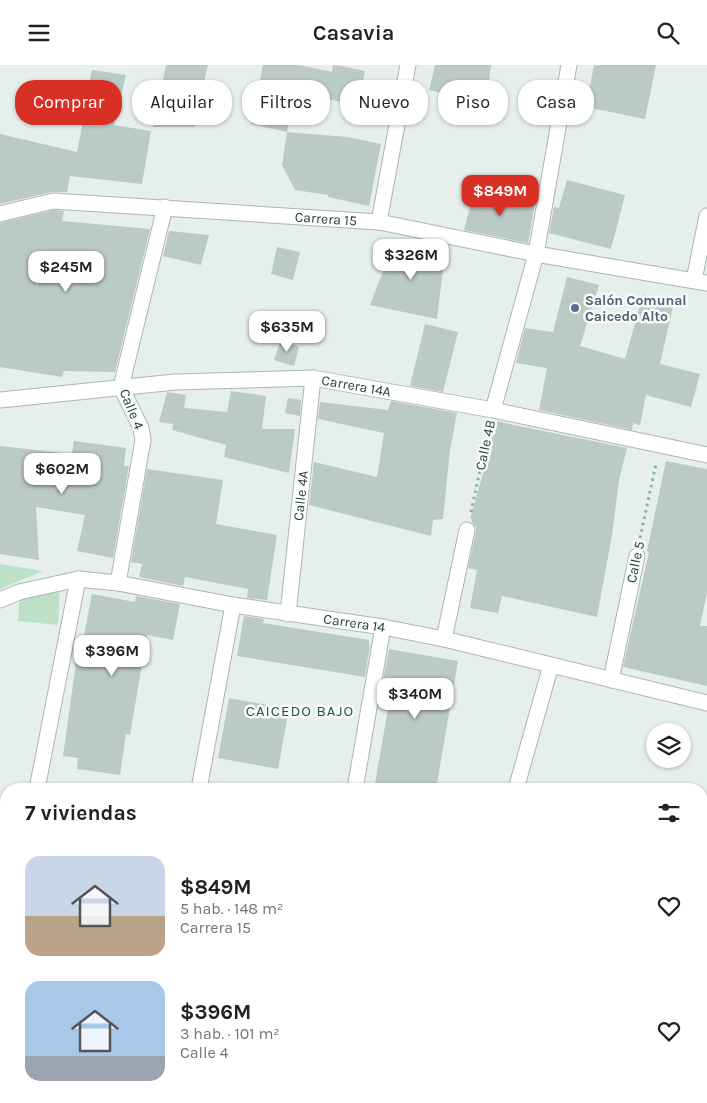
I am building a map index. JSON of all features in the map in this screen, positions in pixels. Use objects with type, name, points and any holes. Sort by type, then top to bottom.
[{"type":"street","points":[[379,222],[408,65]]},
{"type":"street","name":"Calle 4B","points":[[493,410],[536,254],[569,65]]},
{"type":"street","name":"Carrera 15","points":[[0,214],[53,201],[379,222],[536,254],[700,282]]},
{"type":"street","name":"Calle 4","points":[[118,583],[143,440],[141,428],[121,387],[165,207]]},
{"type":"street","points":[[700,282],[707,217]]},
{"type":"street","name":"Carrera 14A","points":[[0,400],[175,382],[313,379],[493,410],[707,455]]},
{"type":"street","name":"Calle 4A","points":[[288,614],[313,379]]},
{"type":"street","points":[[444,639],[467,530]]},
{"type":"street","name":"Calle 5","points":[[611,681],[637,556]]},
{"type":"street","points":[[38,783],[78,579]]},
{"type":"street","name":"Carrera 14","points":[[0,599],[19,592],[78,579],[118,583],[233,605],[383,627],[444,639],[707,703]]},
{"type":"street","points":[[200,783],[233,605]]},
{"type":"street","points":[[356,783],[383,627]]},
{"type":"street","points":[[518,783],[551,665]]},
{"type":"path","name":"Calle 4B","points":[[467,530],[493,410]]},
{"type":"path","name":"Calle 5","points":[[637,556],[660,444]]},
{"type":"green space","points":[[0,564],[43,571],[0,589]]},
{"type":"green space","points":[[60,584],[58,625],[18,621],[20,593]]},
{"type":"building","points":[[166,65],[208,65],[205,80],[163,80]]},
{"type":"building","points":[[263,65],[299,65],[332,72],[333,65],[337,65],[365,71],[363,80],[340,80],[340,102],[330,100],[330,80],[260,80]]},
{"type":"building","points":[[435,65],[491,65],[489,80],[438,80],[438,92],[429,90]]},
{"type":"building","points":[[594,65],[656,65],[645,119],[594,109],[594,80],[591,80]]},
{"type":"building","points":[[92,70],[126,75],[122,92],[122,80],[90,80]]},
{"type":"building","points":[[82,125],[114,125],[151,131],[142,184],[70,176],[67,192],[51,192],[0,204],[0,134],[77,152]]},
{"type":"building","points":[[153,125],[194,125],[194,127],[153,127]]},
{"type":"building","points":[[256,125],[288,125],[287,132]]},
{"type":"building","points":[[287,132],[347,137],[381,144],[369,206],[328,197],[328,195],[295,190],[282,165]]},
{"type":"building","points":[[567,180],[625,195],[611,249],[549,233],[554,207],[559,208]]},
{"type":"building","points":[[474,190],[535,203],[528,243],[464,230]]},
{"type":"building","points":[[54,210],[64,211],[62,221],[150,229],[115,372],[64,371],[62,377],[0,367],[0,223]]},
{"type":"building","points":[[169,231],[209,235],[201,265],[163,256]]},
{"type":"building","points":[[395,240],[445,254],[437,319],[370,305]]},
{"type":"building","points":[[277,247],[300,252],[293,280],[271,274]]},
{"type":"building","points":[[567,277],[599,285],[580,346],[625,359],[643,295],[674,302],[660,364],[700,374],[691,407],[646,395],[640,425],[633,423],[632,430],[539,410],[547,368],[516,363],[525,328],[553,332]]},
{"type":"building","points":[[425,324],[458,332],[443,392],[410,386]]},
{"type":"building","points":[[281,339],[299,347],[294,366],[274,360]]},
{"type":"building","points":[[231,391],[266,396],[262,429],[295,429],[289,473],[224,457],[226,445],[172,430],[173,424],[159,422],[167,392],[186,395],[184,408],[227,412]]},
{"type":"building","points":[[288,398],[301,400],[300,416],[285,413]]},
{"type":"building","points":[[391,401],[457,413],[450,450],[443,519],[433,520],[431,536],[309,505],[314,462],[377,477],[384,433],[318,419],[320,402],[388,410]]},
{"type":"building","points":[[495,421],[627,448],[619,480],[612,535],[597,617],[502,596],[498,613],[470,608],[477,570],[468,568],[476,531],[472,519],[470,519],[490,448]]},
{"type":"building","points":[[74,441],[126,448],[124,466],[129,466],[113,558],[77,551],[85,515],[36,507],[39,560],[0,554],[0,446],[72,454]]},
{"type":"building","points":[[666,461],[707,469],[707,592],[700,626],[707,626],[707,686],[623,667],[649,552],[647,551]]},
{"type":"building","points":[[147,469],[223,480],[216,524],[277,535],[267,600],[247,598],[248,589],[185,577],[183,586],[139,577],[142,564],[131,562]]},
{"type":"building","points":[[92,594],[135,602],[136,596],[180,604],[173,640],[147,635],[130,735],[126,734],[120,775],[77,769],[78,758],[63,756],[77,656],[80,657]]},
{"type":"building","points":[[244,616],[264,619],[263,623],[369,640],[370,645],[365,677],[237,656]]},
{"type":"building","points":[[389,649],[458,661],[437,783],[375,783],[392,686],[386,685],[387,680],[383,680]]},
{"type":"building","points":[[229,698],[289,709],[278,769],[218,758]]},
{"type":"place","name":"Salón Comunal Caicedo Alto","points":[[575,308]]},
{"type":"district","name":"CAICEDO BAJO","points":[[300,711]]}]
